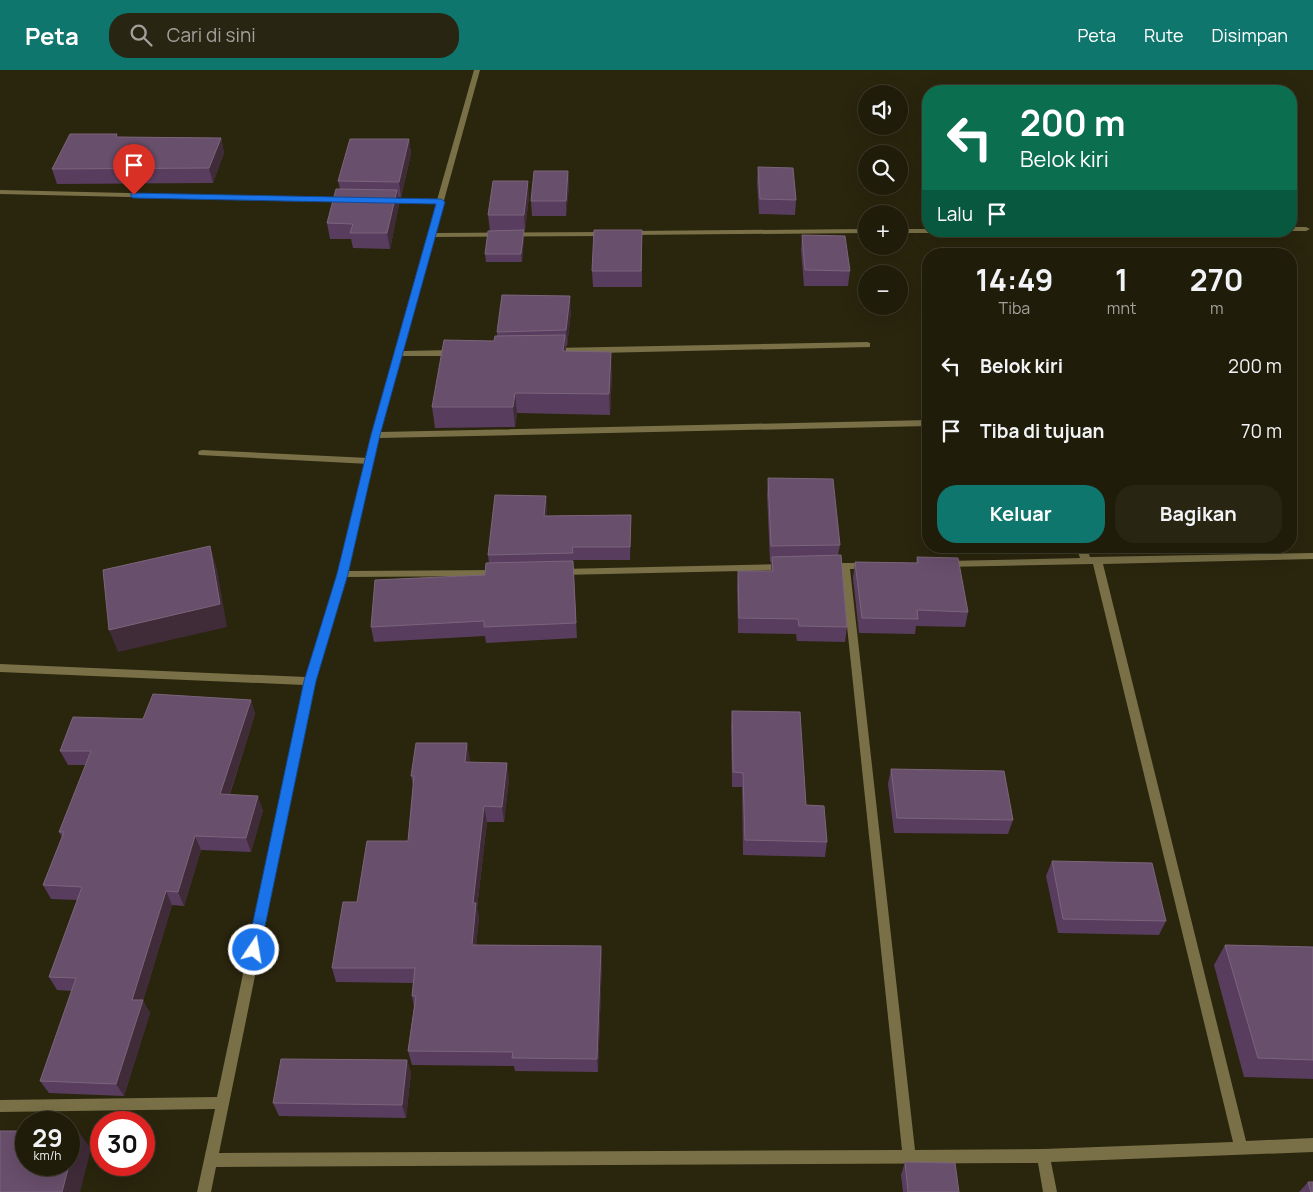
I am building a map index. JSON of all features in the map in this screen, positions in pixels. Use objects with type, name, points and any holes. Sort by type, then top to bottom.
[{"type":"street","points":[[204,1192],[310,681],[342,574],[369,461],[433,235],[477,70]]},
{"type":"street","points":[[0,192],[353,200]]},
{"type":"street","points":[[382,200],[441,202]]},
{"type":"street","points":[[1297,229],[1306,229]]},
{"type":"street","points":[[433,235],[858,231]]},
{"type":"street","points":[[908,231],[922,231]]},
{"type":"street","points":[[539,352],[867,345]]},
{"type":"street","points":[[400,354],[459,353]]},
{"type":"street","points":[[376,435],[922,423]]},
{"type":"street","points":[[202,453],[369,461]]},
{"type":"street","points":[[1086,553],[1091,561],[1241,1147]]},
{"type":"street","points":[[931,564],[1313,556]]},
{"type":"street","points":[[815,567],[874,565]]},
{"type":"street","points":[[845,566],[909,1157]]},
{"type":"street","points":[[547,572],[795,567]]},
{"type":"street","points":[[342,574],[509,573]]},
{"type":"street","points":[[0,668],[310,681]]},
{"type":"street","points":[[0,1106],[221,1103]]},
{"type":"street","points":[[211,1160],[1043,1156],[1313,1145]]},
{"type":"street","points":[[1043,1156],[1050,1192]]},
{"type":"building","points":[[70,134],[117,134],[116,137],[221,138],[209,168],[52,169]]},
{"type":"building","points":[[350,139],[409,139],[399,182],[338,181]]},
{"type":"building","points":[[758,167],[793,168],[796,200],[760,199]]},
{"type":"building","points":[[534,171],[568,171],[566,201],[531,201]]},
{"type":"building","points":[[493,181],[528,181],[524,215],[488,215]]},
{"type":"building","points":[[336,189],[397,190],[387,233],[350,233],[353,224],[327,223]]},
{"type":"building","points":[[524,230],[521,254],[485,254],[488,231]]},
{"type":"building","points":[[594,230],[642,230],[641,271],[592,271]]},
{"type":"building","points":[[802,235],[845,236],[850,271],[805,270]]},
{"type":"building","points":[[502,295],[570,296],[566,330],[497,332]]},
{"type":"building","points":[[565,335],[563,351],[611,352],[609,394],[515,393],[513,407],[432,407],[444,340],[494,341],[495,336]]},
{"type":"building","points":[[768,478],[833,479],[840,545],[771,546]]},
{"type":"building","points":[[495,495],[546,496],[544,516],[631,515],[630,547],[572,547],[573,553],[488,555]]},
{"type":"building","points":[[210,546],[220,604],[109,630],[103,570]]},
{"type":"building","points":[[841,555],[847,627],[799,626],[798,619],[739,618],[738,571],[773,571],[772,557]]},
{"type":"building","points":[[917,557],[958,558],[968,612],[917,610],[918,619],[862,618],[855,562],[918,563]]},
{"type":"building","points":[[573,561],[576,623],[484,627],[484,621],[371,627],[375,580],[485,575],[486,563]]},
{"type":"building","points":[[153,694],[251,700],[220,794],[258,796],[246,838],[195,836],[178,892],[166,891],[132,1000],[143,1000],[116,1084],[40,1081],[76,978],[49,977],[82,887],[43,885],[64,832],[59,832],[91,751],[60,751],[73,717],[143,719]]},
{"type":"building","points":[[732,711],[800,712],[806,805],[824,806],[827,842],[745,840],[743,773],[733,772]]},
{"type":"building","points":[[416,743],[467,743],[465,762],[507,763],[502,807],[484,806],[473,903],[476,903],[472,945],[601,946],[597,1059],[512,1058],[513,1052],[408,1051],[416,996],[412,996],[415,968],[332,968],[343,902],[357,902],[367,841],[408,841],[414,776],[411,776]]},
{"type":"building","points":[[891,769],[1004,771],[1013,820],[897,818]]},
{"type":"building","points":[[1052,861],[1152,863],[1166,921],[1063,919]]},
{"type":"building","points":[[1225,945],[1313,947],[1313,1060],[1258,1058]]},
{"type":"building","points":[[281,1059],[407,1060],[402,1105],[273,1103]]},
{"type":"building","points":[[0,1131],[15,1131],[15,1176],[66,1176],[62,1192],[0,1192]]},
{"type":"building","points":[[905,1162],[955,1163],[959,1192],[908,1192]]},
{"type":"building","points":[[1308,1182],[1313,1182],[1313,1192],[1311,1192]]},
{"type":"route","points":[[134,195],[441,202],[376,435],[342,574],[310,681],[254,950]]}]
